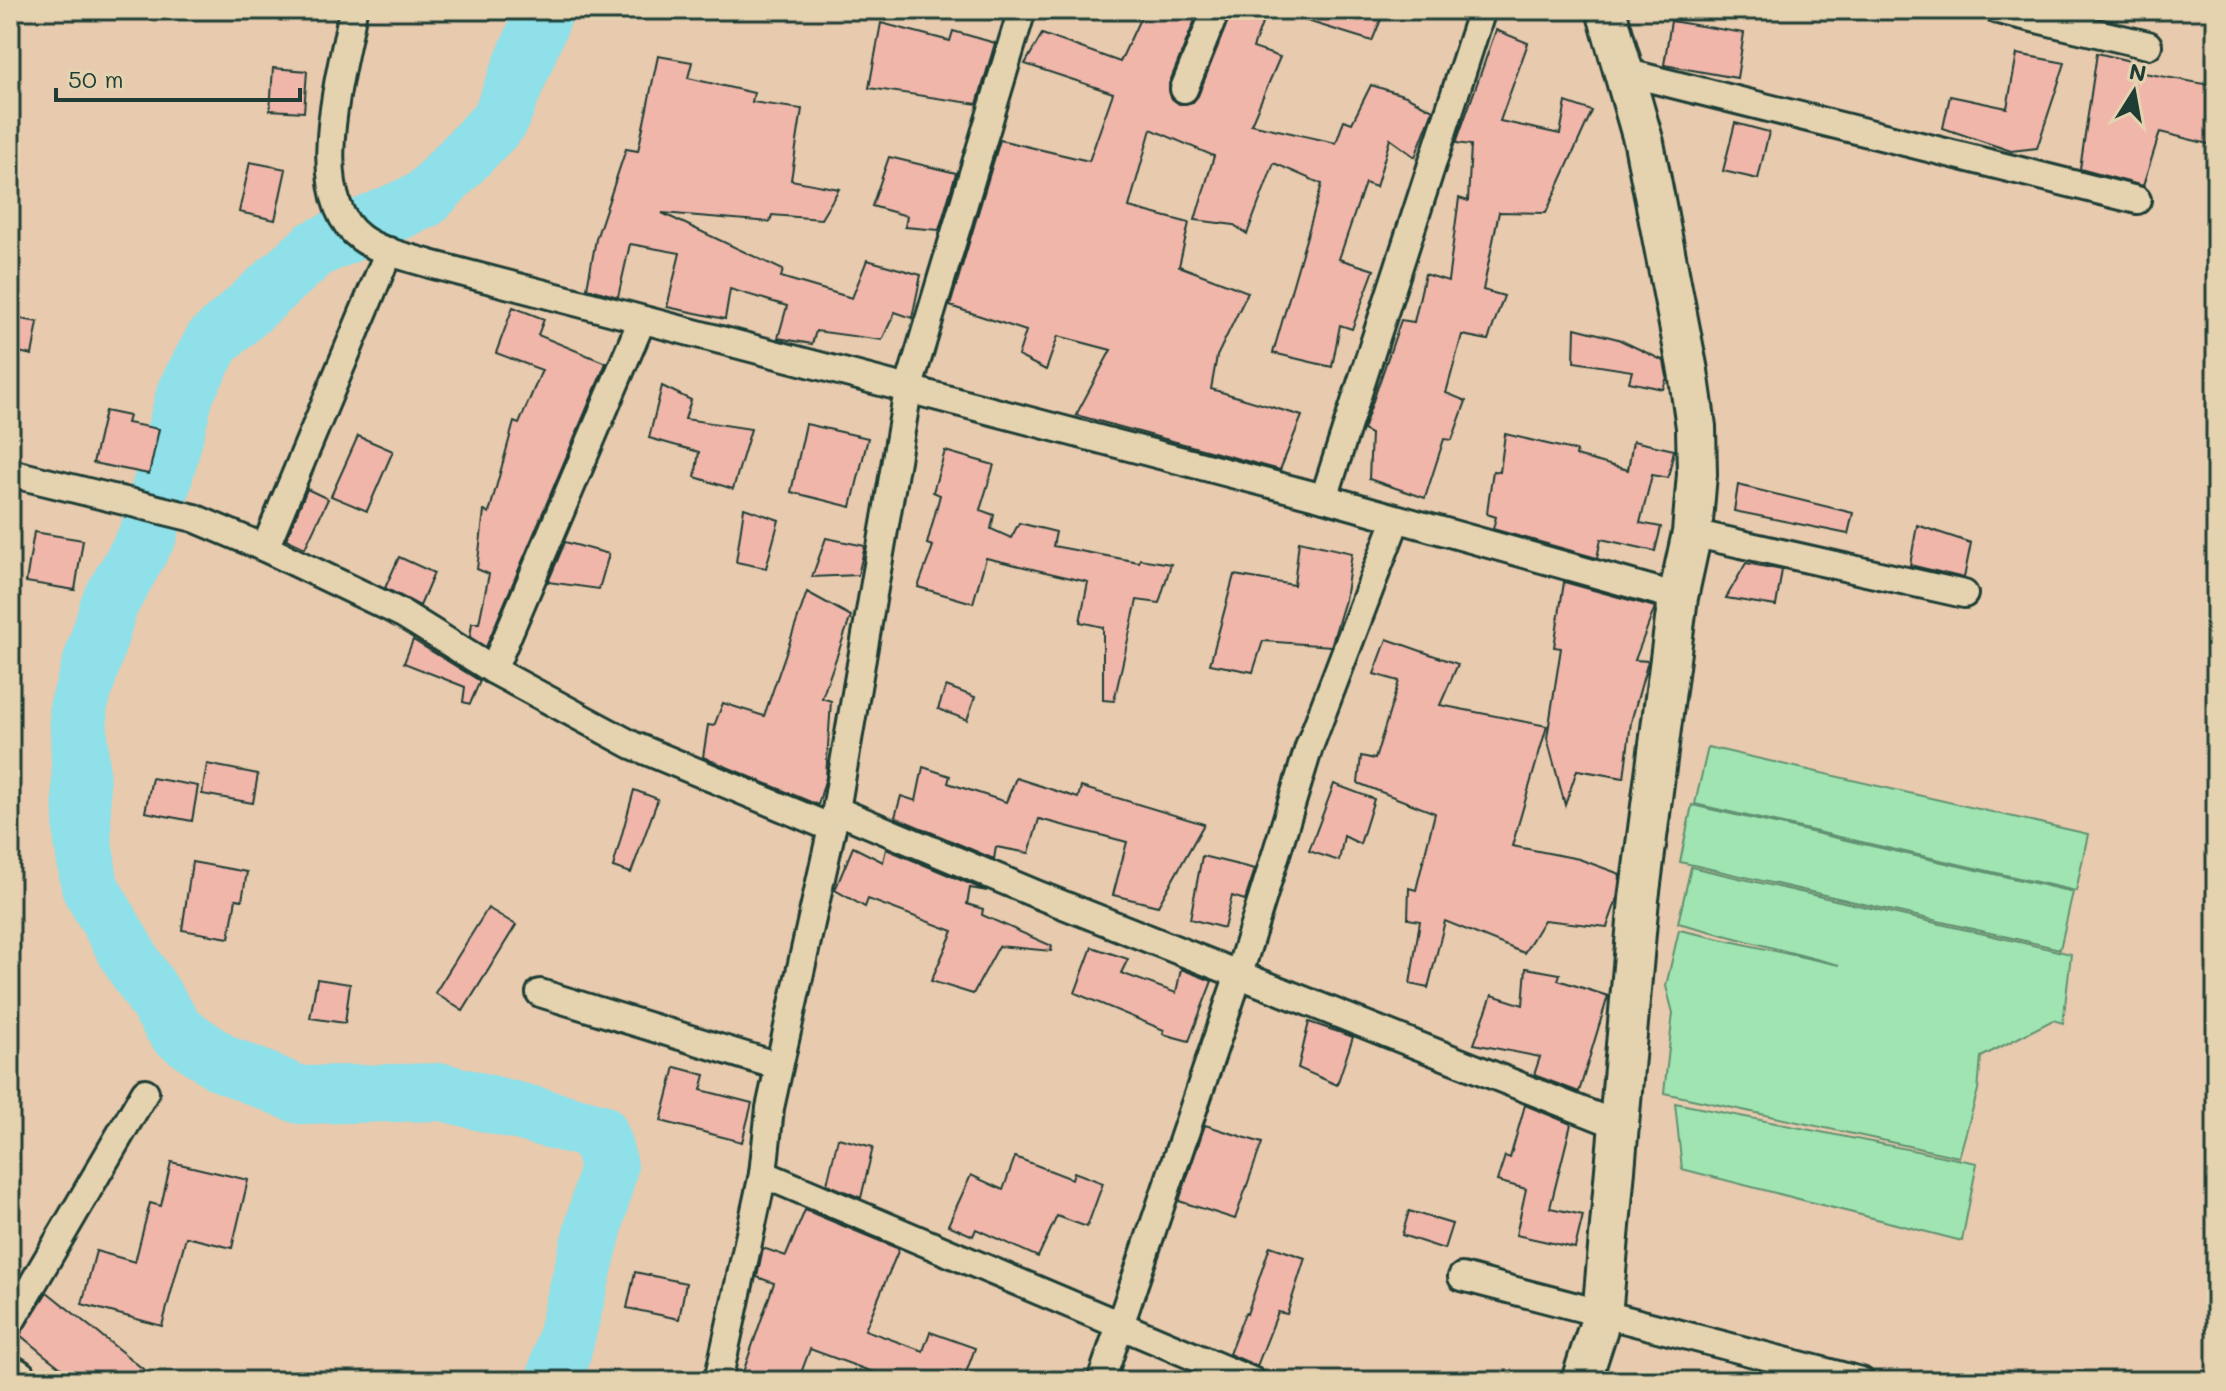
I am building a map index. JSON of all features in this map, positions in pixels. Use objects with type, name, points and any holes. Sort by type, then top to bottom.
[{"type":"street","points":[[353,10],[332,134],[330,173],[334,197],[352,230],[389,251],[1324,498],[1678,597]]},
{"type":"street","points":[[718,1381],[763,1174],[778,1066],[834,819],[908,390],[1022,10]]},
{"type":"street","points":[[1184,89],[1216,10]]},
{"type":"street","points":[[1324,498],[1482,10]]},
{"type":"street","points":[[1581,1381],[1602,1316],[1639,899],[1678,597],[1692,533],[1696,427],[1644,143],[1606,10]]},
{"type":"street","points":[[1998,10],[2148,45]]},
{"type":"street","points":[[1624,72],[2137,200]]},
{"type":"street","points":[[265,548],[389,251]]},
{"type":"street","points":[[493,670],[642,320]]},
{"type":"street","points":[[10,473],[194,518],[403,614],[493,670],[644,751],[1036,894],[1618,1125]]},
{"type":"street","points":[[1101,1381],[1239,974],[1309,747],[1396,520]]},
{"type":"street","points":[[1692,533],[1836,569],[1964,594]]},
{"type":"street","points":[[540,993],[778,1066]]},
{"type":"street","points":[[10,1323],[145,1092]]},
{"type":"street","points":[[763,1174],[1252,1381]]},
{"type":"street","points":[[1462,1277],[1602,1316],[1861,1381]]},
{"type":"green space","points":[[1708,747],[2088,834],[2076,891],[1695,804]]},
{"type":"green space","points":[[1692,805],[2073,892],[2060,949],[1680,862]]},
{"type":"green space","points":[[1691,867],[2071,954],[2063,1023],[2053,1020],[1981,1057],[1978,1090],[1959,1157],[1664,1093],[1673,1013],[1666,986],[1679,930],[1839,965],[1678,923]]},
{"type":"green space","points":[[1675,1103],[1977,1163],[1962,1241],[1682,1169]]},
{"type":"building","points":[[1144,10],[1199,10],[1169,84],[1171,98],[1179,104],[1193,102],[1198,96],[1232,10],[1267,10],[1253,48],[1280,57],[1251,124],[1336,143],[1344,120],[1352,123],[1371,85],[1406,96],[1433,110],[1415,157],[1390,139],[1376,187],[1365,183],[1339,259],[1374,270],[1352,329],[1340,325],[1332,367],[1273,353],[1322,184],[1274,163],[1247,234],[1234,225],[1195,220],[1214,156],[1151,129],[1129,207],[1189,223],[1179,266],[1248,292],[1217,356],[1211,389],[1302,416],[1280,470],[1076,415],[1111,350],[1058,336],[1046,370],[1018,356],[1026,331],[950,306],[1000,140],[1089,161],[1113,93],[1025,64],[1042,34],[1120,62]]},
{"type":"building","points":[[1292,10],[1385,10],[1372,41],[1291,16]]},
{"type":"building","points":[[1671,21],[1744,33],[1737,78],[1664,65]]},
{"type":"building","points":[[881,23],[950,41],[953,31],[995,43],[977,104],[869,88]]},
{"type":"building","points":[[1496,30],[1528,43],[1500,121],[1560,134],[1566,102],[1592,111],[1546,213],[1499,212],[1483,290],[1504,296],[1488,340],[1462,335],[1446,393],[1466,401],[1452,440],[1444,439],[1425,498],[1369,479],[1371,434],[1363,430],[1401,320],[1414,322],[1425,274],[1448,281],[1459,198],[1468,201],[1471,145],[1456,143]]},
{"type":"building","points":[[2097,53],[2130,61],[2127,70],[2216,86],[2216,146],[2160,132],[2143,186],[2080,169]]},
{"type":"building","points":[[2017,54],[2065,63],[2037,148],[2011,151],[1943,128],[1950,96],[2007,108]]},
{"type":"building","points":[[658,56],[692,62],[688,78],[754,93],[752,102],[802,109],[791,180],[839,189],[821,219],[772,215],[770,222],[662,213],[783,270],[781,277],[852,298],[867,260],[921,275],[912,318],[895,312],[882,340],[816,331],[812,344],[778,338],[787,306],[730,289],[725,319],[667,307],[680,253],[630,244],[618,297],[587,288],[596,239],[626,149],[638,151]]},
{"type":"building","points":[[273,68],[307,71],[304,112],[270,110]]},
{"type":"building","points":[[1735,123],[1769,132],[1758,179],[1723,171]]},
{"type":"building","points":[[889,157],[956,173],[939,230],[905,227],[907,216],[872,206]]},
{"type":"building","points":[[250,162],[286,169],[275,220],[239,212]]},
{"type":"building","points":[[513,307],[544,319],[538,335],[606,363],[486,647],[470,637],[472,623],[479,623],[489,574],[477,569],[484,511],[489,513],[514,422],[519,424],[542,370],[496,353]]},
{"type":"building","points":[[10,317],[38,322],[32,355],[10,350]]},
{"type":"building","points":[[1575,328],[1618,339],[1664,361],[1667,377],[1663,389],[1629,382],[1632,371],[1574,362]]},
{"type":"building","points":[[662,386],[691,400],[685,419],[751,429],[733,489],[695,477],[699,452],[649,438]]},
{"type":"building","points":[[105,411],[129,416],[127,423],[159,429],[149,474],[93,463]]},
{"type":"building","points":[[806,424],[868,438],[851,507],[791,492]]},
{"type":"building","points":[[1505,434],[1577,451],[1576,456],[1628,470],[1633,441],[1674,450],[1668,478],[1652,475],[1640,523],[1661,527],[1655,551],[1601,539],[1597,558],[1493,529],[1496,517],[1487,514],[1489,497],[1493,471],[1500,472]]},
{"type":"building","points":[[358,436],[393,451],[367,511],[331,496]]},
{"type":"building","points":[[945,451],[994,465],[980,510],[994,515],[991,529],[1011,538],[1019,523],[1056,532],[1053,546],[1139,562],[1140,559],[1171,564],[1159,603],[1137,600],[1114,701],[1103,700],[1103,627],[1080,622],[1088,582],[986,558],[973,603],[918,587],[933,546],[927,544],[940,495],[933,492]]},
{"type":"building","points":[[1738,485],[1853,513],[1848,534],[1734,511]]},
{"type":"building","points":[[307,489],[328,499],[305,548],[286,539]]},
{"type":"building","points":[[744,508],[779,520],[766,568],[736,562]]},
{"type":"building","points":[[1917,525],[1971,543],[1964,578],[1910,565]]},
{"type":"building","points":[[34,532],[83,540],[75,590],[26,582]]},
{"type":"building","points":[[826,538],[865,546],[858,575],[812,577]]},
{"type":"building","points":[[1299,541],[1352,553],[1345,600],[1331,646],[1263,641],[1253,672],[1210,664],[1234,575],[1294,585]]},
{"type":"building","points":[[565,542],[609,554],[599,589],[548,582]]},
{"type":"building","points":[[399,557],[434,573],[420,606],[385,588]]},
{"type":"building","points":[[1746,563],[1782,570],[1776,606],[1726,598]]},
{"type":"building","points":[[1564,582],[1655,607],[1635,660],[1648,661],[1631,722],[1624,778],[1577,770],[1565,805],[1547,738],[1561,648],[1554,647]]},
{"type":"building","points":[[807,592],[851,616],[822,698],[831,701],[826,777],[818,805],[703,757],[708,725],[714,726],[723,703],[764,716]]},
{"type":"building","points":[[1387,639],[1458,664],[1440,705],[1547,726],[1512,846],[1579,859],[1620,874],[1617,899],[1607,927],[1544,920],[1524,953],[1445,921],[1428,988],[1410,984],[1420,921],[1408,919],[1409,888],[1416,890],[1435,813],[1358,783],[1361,756],[1375,759],[1399,681],[1374,674]]},
{"type":"building","points":[[413,640],[480,681],[470,704],[463,702],[465,687],[404,663]]},
{"type":"building","points":[[946,686],[975,697],[967,720],[938,709]]},
{"type":"building","points":[[207,764],[258,774],[253,803],[202,794]]},
{"type":"building","points":[[923,767],[950,776],[948,783],[1006,802],[1016,778],[1078,798],[1081,787],[1204,824],[1158,906],[1113,895],[1127,842],[1039,819],[1029,853],[996,847],[994,859],[895,817],[901,796],[916,801]]},
{"type":"building","points":[[152,778],[198,786],[192,821],[145,812]]},
{"type":"building","points":[[1334,784],[1374,799],[1360,844],[1344,836],[1339,861],[1309,851]]},
{"type":"building","points":[[634,790],[658,799],[631,873],[613,867]]},
{"type":"building","points":[[853,847],[883,862],[886,849],[987,891],[970,888],[967,904],[983,909],[982,915],[1052,946],[1051,951],[999,946],[973,994],[931,981],[953,931],[868,899],[865,907],[835,890]]},
{"type":"building","points":[[1202,856],[1255,869],[1245,900],[1232,896],[1224,928],[1190,919]]},
{"type":"building","points":[[192,862],[247,872],[242,900],[236,899],[229,938],[182,930]]},
{"type":"building","points":[[488,908],[516,925],[463,1011],[435,993]]},
{"type":"building","points":[[1092,947],[1128,959],[1121,973],[1176,993],[1181,969],[1212,981],[1189,1041],[1163,1034],[1164,1030],[1075,993]]},
{"type":"building","points":[[1526,968],[1560,974],[1558,980],[1608,996],[1579,1092],[1534,1075],[1540,1057],[1474,1044],[1492,995],[1523,1005]]},
{"type":"building","points":[[317,979],[350,984],[345,1023],[310,1018]]},
{"type":"building","points":[[1309,1022],[1353,1037],[1337,1085],[1298,1068]]},
{"type":"building","points":[[675,1067],[705,1075],[701,1090],[752,1103],[742,1142],[661,1121]]},
{"type":"building","points":[[1525,1105],[1571,1124],[1550,1208],[1583,1215],[1575,1248],[1516,1235],[1526,1189],[1497,1181],[1505,1156],[1510,1158]]},
{"type":"building","points":[[1205,1125],[1262,1143],[1235,1219],[1179,1201]]},
{"type":"building","points":[[838,1138],[873,1147],[861,1198],[827,1184]]},
{"type":"building","points":[[1015,1157],[1072,1179],[1074,1172],[1103,1183],[1087,1227],[1057,1216],[1038,1257],[976,1229],[973,1236],[948,1225],[971,1175],[1003,1190]]},
{"type":"building","points":[[171,1162],[248,1180],[232,1248],[186,1237],[162,1326],[82,1304],[96,1251],[135,1262],[150,1203],[161,1206]]},
{"type":"building","points":[[805,1210],[899,1249],[865,1330],[923,1351],[930,1332],[975,1348],[963,1381],[897,1381],[810,1349],[798,1381],[740,1381],[774,1283],[757,1277],[763,1248],[786,1256]]},
{"type":"building","points":[[1409,1211],[1452,1224],[1444,1249],[1402,1235]]},
{"type":"building","points":[[1270,1246],[1305,1258],[1287,1314],[1278,1312],[1257,1366],[1229,1354],[1247,1314]]},
{"type":"building","points":[[635,1272],[686,1283],[679,1319],[627,1308]]},
{"type":"building","points":[[47,1292],[158,1381],[78,1381],[43,1354],[20,1335]]},
{"type":"waterway","points":[[545,10],[500,120],[425,199],[315,249],[213,341],[186,391],[149,533],[109,605],[78,708],[83,842],[90,887],[176,1031],[222,1063],[300,1095],[443,1092],[599,1132],[609,1166],[555,1381]]}]
